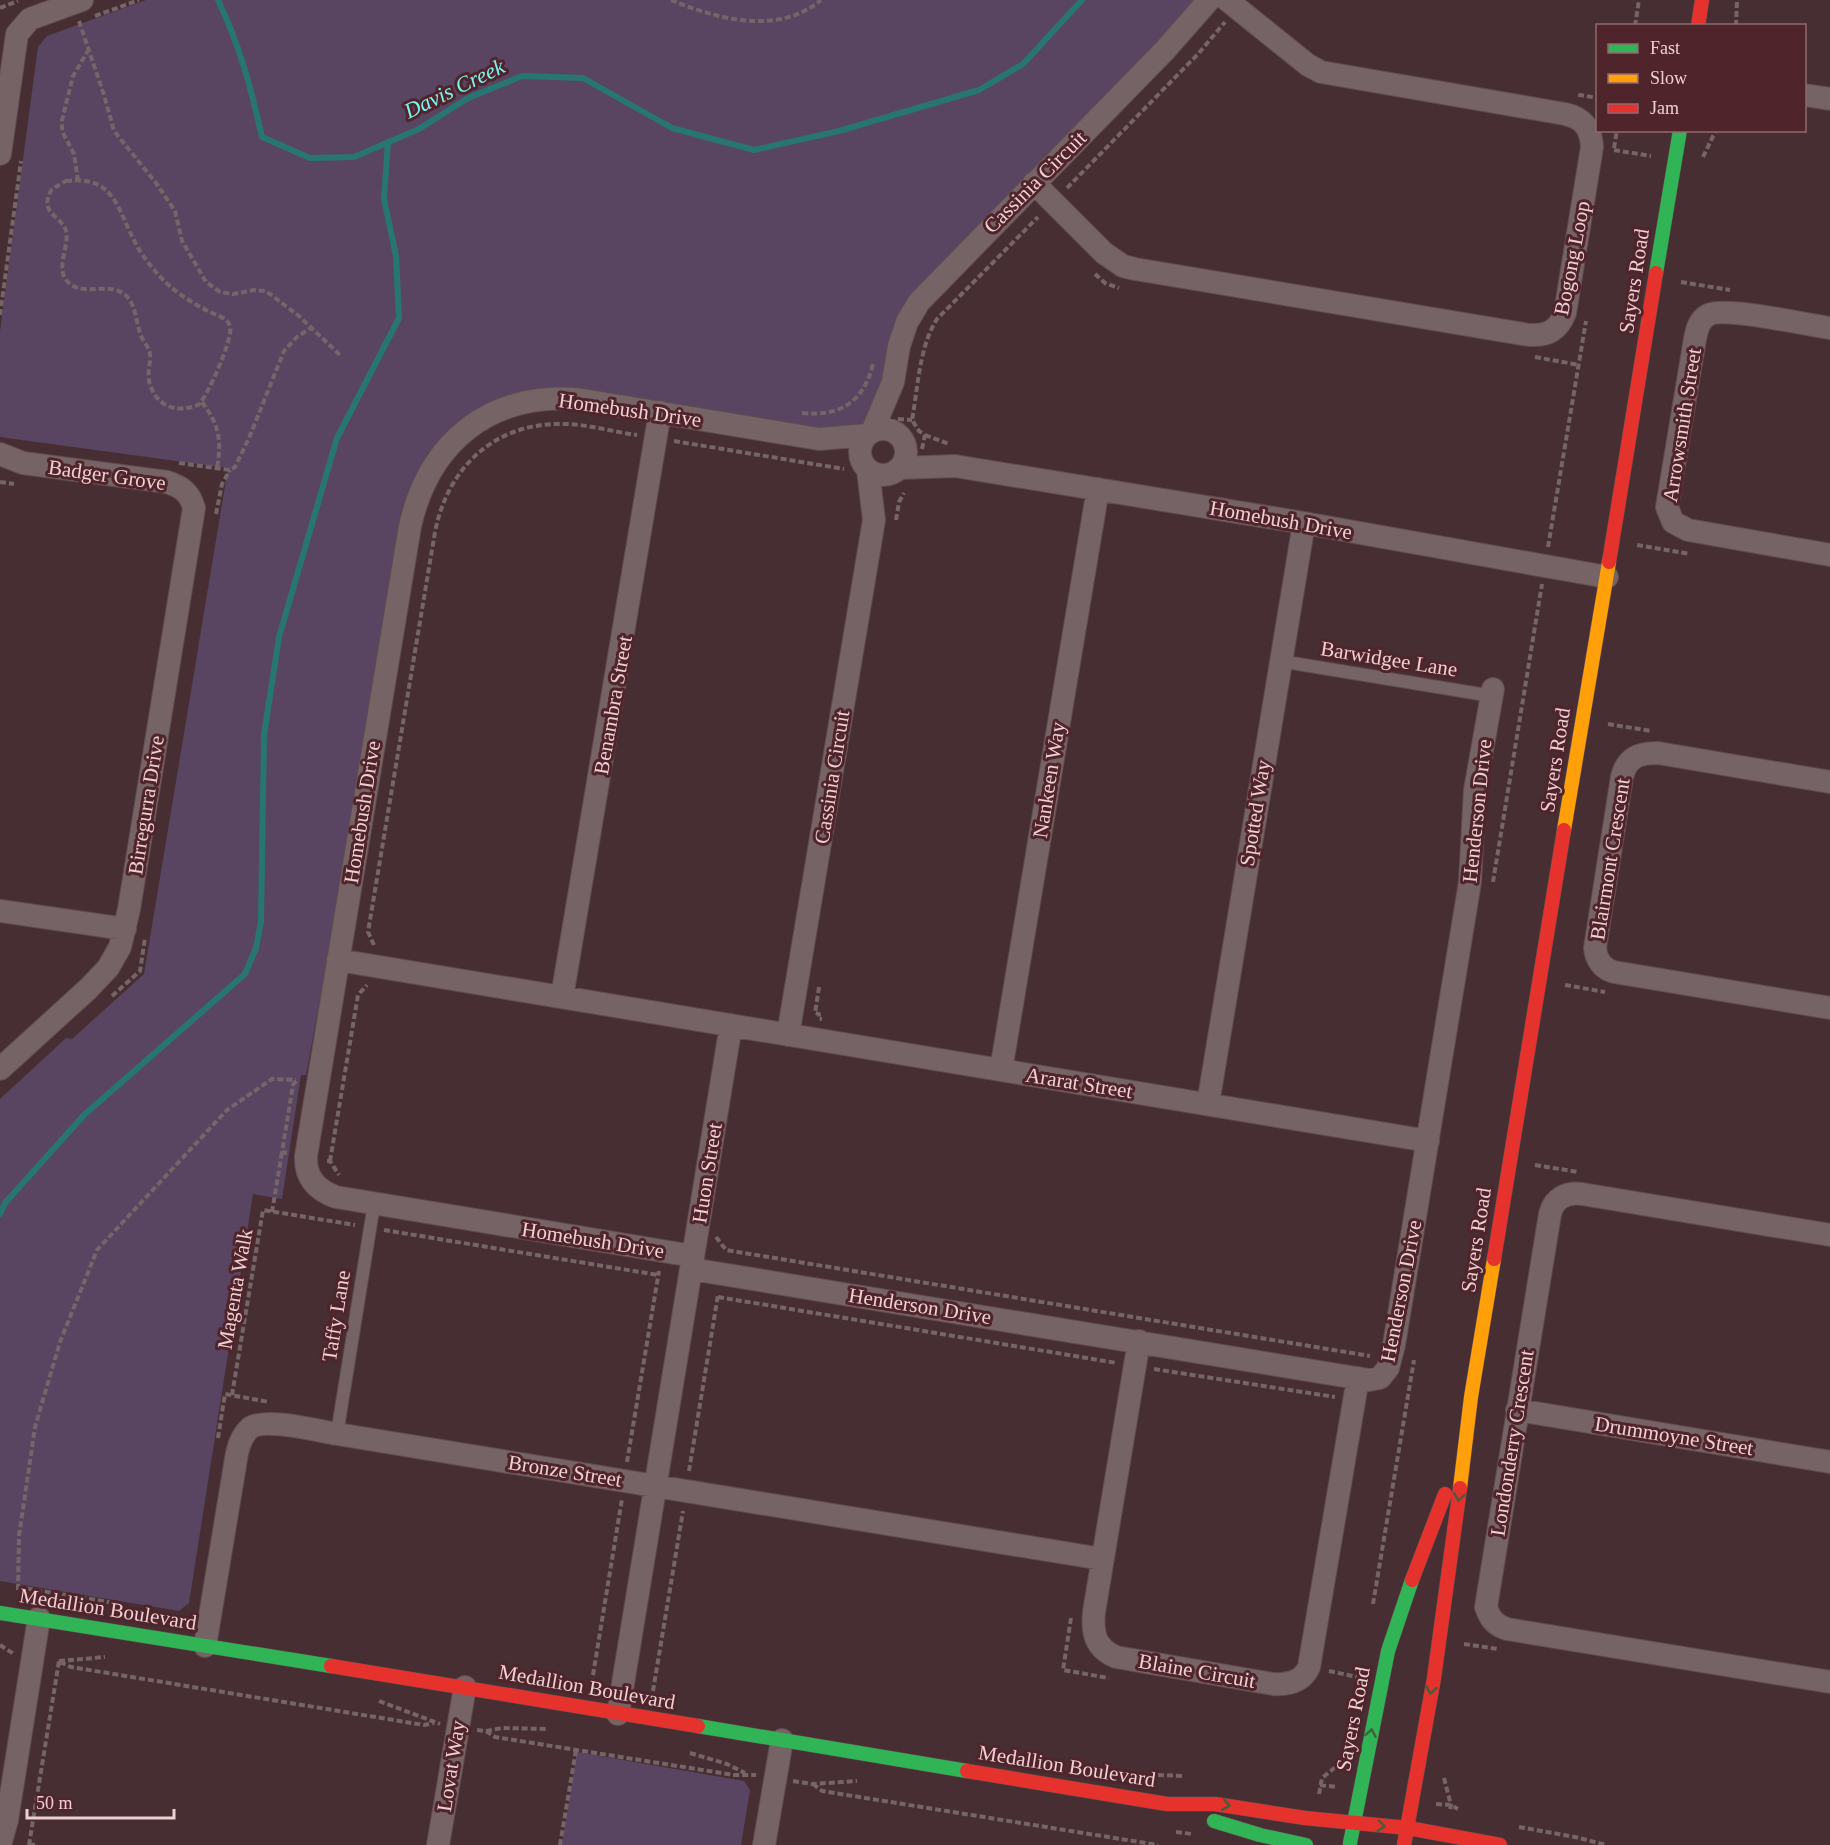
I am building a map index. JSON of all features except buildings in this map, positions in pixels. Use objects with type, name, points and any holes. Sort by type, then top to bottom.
[{"type":"street","name":"Cassinia Circuit","points":[[869,433],[893,382],[903,333],[919,302],[1165,50],[1209,0]]},
{"type":"street","name":"Bogong Loop","points":[[1041,176],[1104,253],[1123,266],[1528,335],[1546,334],[1557,328],[1565,313],[1592,147],[1590,131],[1582,120],[1565,114],[1321,72],[1308,65],[1227,0]]},
{"type":"street","points":[[1698,24],[1702,0]]},
{"type":"street","points":[[11,153],[17,34],[46,6],[78,8]]},
{"type":"street","points":[[1806,94],[1830,99]]},
{"type":"street","name":"Sayers Road","points":[[1404,1845],[1439,1636],[1471,1397],[1680,132]]},
{"type":"street","name":"Arrowsmith Street","points":[[1830,328],[1727,312],[1710,314],[1701,321],[1668,500],[1670,518],[1679,526],[1700,534],[1830,555]]},
{"type":"street","name":"Cassinia Circuit","points":[[893,382],[902,439]]},
{"type":"street","name":"Homebush Drive","points":[[692,1263],[662,1251],[336,1197],[318,1188],[308,1174],[306,1156],[410,526],[417,496],[425,479],[436,461],[462,433],[488,416],[531,400],[561,398],[819,439],[869,433]]},
{"type":"street","name":"Benambra Street","points":[[562,998],[660,412]]},
{"type":"street","points":[[886,429],[902,439],[905,458],[897,470],[882,475],[858,467],[860,448],[869,433],[886,429]]},
{"type":"street","name":"Homebush Drive","points":[[819,439],[858,467]]},
{"type":"street","name":"Homebush Drive","points":[[902,439],[955,466]]},
{"type":"street","name":"Badger Grove","points":[[0,454],[23,474]]},
{"type":"street","name":"Homebush Drive","points":[[897,470],[955,466],[1304,523],[1607,577]]},
{"type":"street","name":"Badger Grove","points":[[0,467],[23,474],[167,483],[182,488],[188,494]]},
{"type":"street","name":"Cassinia Circuit","points":[[858,467],[885,523]]},
{"type":"street","name":"Cassinia Circuit","points":[[788,1035],[897,470]]},
{"type":"street","name":"Nankeen Way","points":[[1001,1070],[1098,489]]},
{"type":"street","name":"Birregurra Drive","points":[[0,1069],[108,969],[120,947],[125,929],[194,516],[194,508],[188,494]]},
{"type":"street","name":"Spotted Way","points":[[1208,1104],[1304,523]]},
{"type":"street","name":"Henderson Drive","points":[[692,1263],[1358,1378],[1375,1380],[1380,1378],[1388,1368],[1402,1362],[1428,1141],[1470,882],[1475,790],[1492,692]]},
{"type":"street","name":"Blairmont Crescent","points":[[1830,782],[1658,753],[1640,754],[1633,758],[1628,763],[1622,777],[1595,948],[1596,956],[1603,967],[1614,972],[1830,1008]]},
{"type":"street","points":[[0,911],[125,929]]},
{"type":"street","points":[[338,960],[731,1025]]},
{"type":"street","name":"Ararat Street","points":[[731,1025],[1428,1141]]},
{"type":"street","name":"Huon Street","points":[[618,1714],[731,1025]]},
{"type":"street","name":"Londonderry Crescent","points":[[1830,1235],[1582,1194],[1565,1194],[1554,1204],[1550,1214],[1486,1600],[1488,1613],[1494,1623],[1507,1629],[1830,1682]]},
{"type":"street","name":"Blaine Circuit","points":[[1139,1341],[1092,1625],[1095,1640],[1108,1654],[1116,1657],[1273,1684],[1287,1684],[1303,1676],[1307,1672],[1311,1659],[1358,1378]]},
{"type":"street","name":"Sayers Road","points":[[1350,1845],[1388,1651],[1400,1611],[1447,1488],[1471,1397]]},
{"type":"street","name":"Drummoyne Street","points":[[1517,1410],[1830,1462]]},
{"type":"street","name":"Bronze Street","points":[[205,1646],[237,1453],[245,1434],[256,1425],[270,1423],[1102,1559]]},
{"type":"street","name":"Medallion Boulevard","points":[[0,1613],[465,1687],[1167,1804],[1236,1828],[1306,1845]]},
{"type":"street","points":[[0,1845],[7,1820],[29,1617]]},
{"type":"street","name":"Lovat Way","points":[[438,1845],[465,1687]]},
{"type":"street","points":[[764,1845],[782,1740]]},
{"type":"street","name":"Medallion Boulevard","points":[[1167,1804],[1215,1803],[1305,1818],[1408,1828],[1500,1845]]},
{"type":"lane","name":"Barwidgee Lane","points":[[1280,661],[1492,692]]},
{"type":"lane","name":"Taffy Lane","points":[[336,1434],[374,1204]]},
{"type":"path","points":[[0,8],[21,0]]},
{"type":"path","points":[[78,8],[139,0]]},
{"type":"path","points":[[671,0],[711,14],[744,20],[770,21],[803,11],[821,0]]},
{"type":"path","points":[[1635,24],[1639,0]]},
{"type":"path","points":[[1736,24],[1737,0]]},
{"type":"path","points":[[68,26],[78,8]]},
{"type":"path","points":[[78,8],[114,131],[156,183],[175,211],[182,241],[206,282],[220,292],[266,291],[340,355]]},
{"type":"path","points":[[1223,24],[1232,31]]},
{"type":"path","points":[[78,181],[74,154],[62,131],[62,120],[73,76],[89,48]]},
{"type":"path","points":[[1568,93],[1580,95]]},
{"type":"path","points":[[0,315],[11,153]]},
{"type":"path","points":[[1041,176],[1075,194]]},
{"type":"path","points":[[78,181],[99,184],[107,190],[119,206],[141,252],[156,273],[182,296],[224,319],[230,325],[230,338],[208,393],[202,402],[192,408],[177,410],[167,406],[156,396],[149,381],[150,353],[138,328],[132,303],[127,297],[117,290],[81,289],[66,281],[63,267],[65,228],[48,207],[48,196],[52,189],[61,183],[78,181]]},
{"type":"path","points":[[202,402],[212,416],[218,431],[220,448],[217,468],[230,470],[237,464],[245,448],[284,351],[297,337],[311,328]]},
{"type":"path","points":[[850,404],[854,410]]},
{"type":"path","points":[[350,1176],[338,1175],[330,1161],[358,995],[367,986],[374,944],[368,933],[435,532],[439,512],[463,468],[488,445],[506,435],[530,427],[567,424],[858,467]]},
{"type":"path","points":[[0,482],[23,474]]},
{"type":"path","points":[[885,523],[904,493]]},
{"type":"path","points":[[821,979],[815,1013],[819,1014],[819,1019],[831,1021]]},
{"type":"path","points":[[12,1665],[29,1617],[18,1587],[19,1536],[35,1427],[60,1342],[97,1250],[227,1110],[272,1079],[297,1080],[293,1085],[272,1212]]},
{"type":"path","points":[[282,1152],[330,1161]]},
{"type":"path","name":"Magenta Walk","points":[[232,1395],[263,1210],[658,1275]]},
{"type":"path","points":[[697,1233],[717,1237],[726,1250],[1063,1306],[1371,1357],[1373,1345]]},
{"type":"path","points":[[662,1251],[592,1681],[664,1693]]},
{"type":"path","points":[[1153,1380],[1155,1369]]},
{"type":"path","points":[[18,1587],[121,1604]]},
{"type":"path","points":[[1073,1608],[1063,1670],[1120,1680]]},
{"type":"path","points":[[0,1645],[14,1654]]},
{"type":"path","points":[[59,1661],[115,1658]]},
{"type":"path","points":[[59,1661],[71,1666],[424,1725],[436,1723],[378,1701]]},
{"type":"path","points":[[36,1845],[29,1844],[59,1661]]},
{"type":"path","points":[[548,1729],[502,1728],[486,1731],[495,1737],[734,1775],[745,1774],[727,1764],[688,1752]]},
{"type":"path","points":[[560,1845],[576,1750]]},
{"type":"path","points":[[1153,1774],[1188,1776]]},
{"type":"path","points":[[812,1784],[822,1791],[1158,1845]]},
{"type":"path","points":[[1310,1794],[1319,1793]]},
{"type":"path","points":[[1450,1804],[1466,1814]]},
{"type":"path","points":[[1509,1825],[1606,1845]]},
{"type":"shaded area","points":[[146,0],[1194,0],[1166,35],[910,296],[894,324],[884,375],[864,424],[827,430],[578,389],[467,416],[428,453],[412,482],[401,512],[324,977],[306,1075],[301,1075],[282,1199],[253,1194],[189,1603],[179,1611],[0,1581],[0,1099],[66,1038],[72,1039],[144,974],[228,468],[0,437],[0,331],[38,47],[47,36]]},
{"type":"shaded area","points":[[577,1752],[744,1781],[750,1790],[741,1845],[562,1845]]},
{"type":"waterway","name":"Davis Creek","points":[[218,0],[244,67],[262,137],[310,158],[354,157],[419,129],[468,98],[522,76],[583,78],[672,128],[754,150],[839,131],[979,90],[1023,64],[1082,0]]},
{"type":"waterway","points":[[0,1214],[5,1203],[84,1115],[245,974],[256,948],[261,922],[264,735],[279,637],[337,438],[399,318],[396,256],[384,199],[388,142]]},
{"type":"traffic: fast","points":[[1656,273],[1680,132]]},
{"type":"traffic: fast","points":[[1350,1843],[1388,1651],[1412,1580]]},
{"type":"traffic: fast","points":[[0,1613],[331,1666]]},
{"type":"traffic: fast","points":[[698,1726],[967,1771]]},
{"type":"traffic: fast","points":[[1214,1821],[1260,1835],[1306,1845]]},
{"type":"traffic: slow","points":[[1564,830],[1609,562]]},
{"type":"traffic: slow","points":[[1460,1488],[1471,1397],[1494,1259]]},
{"type":"traffic: jam","points":[[1698,24],[1702,0]]},
{"type":"traffic: jam","points":[[1609,562],[1656,273]]},
{"type":"traffic: jam","points":[[1494,1259],[1564,830]]},
{"type":"traffic: jam","points":[[1404,1845],[1434,1678],[1460,1488]]},
{"type":"traffic: jam","points":[[1412,1580],[1445,1494]]},
{"type":"traffic: jam","points":[[331,1666],[698,1726]]},
{"type":"traffic: jam","points":[[967,1771],[1167,1804],[1215,1804],[1305,1818],[1408,1828],[1500,1845]]}]
